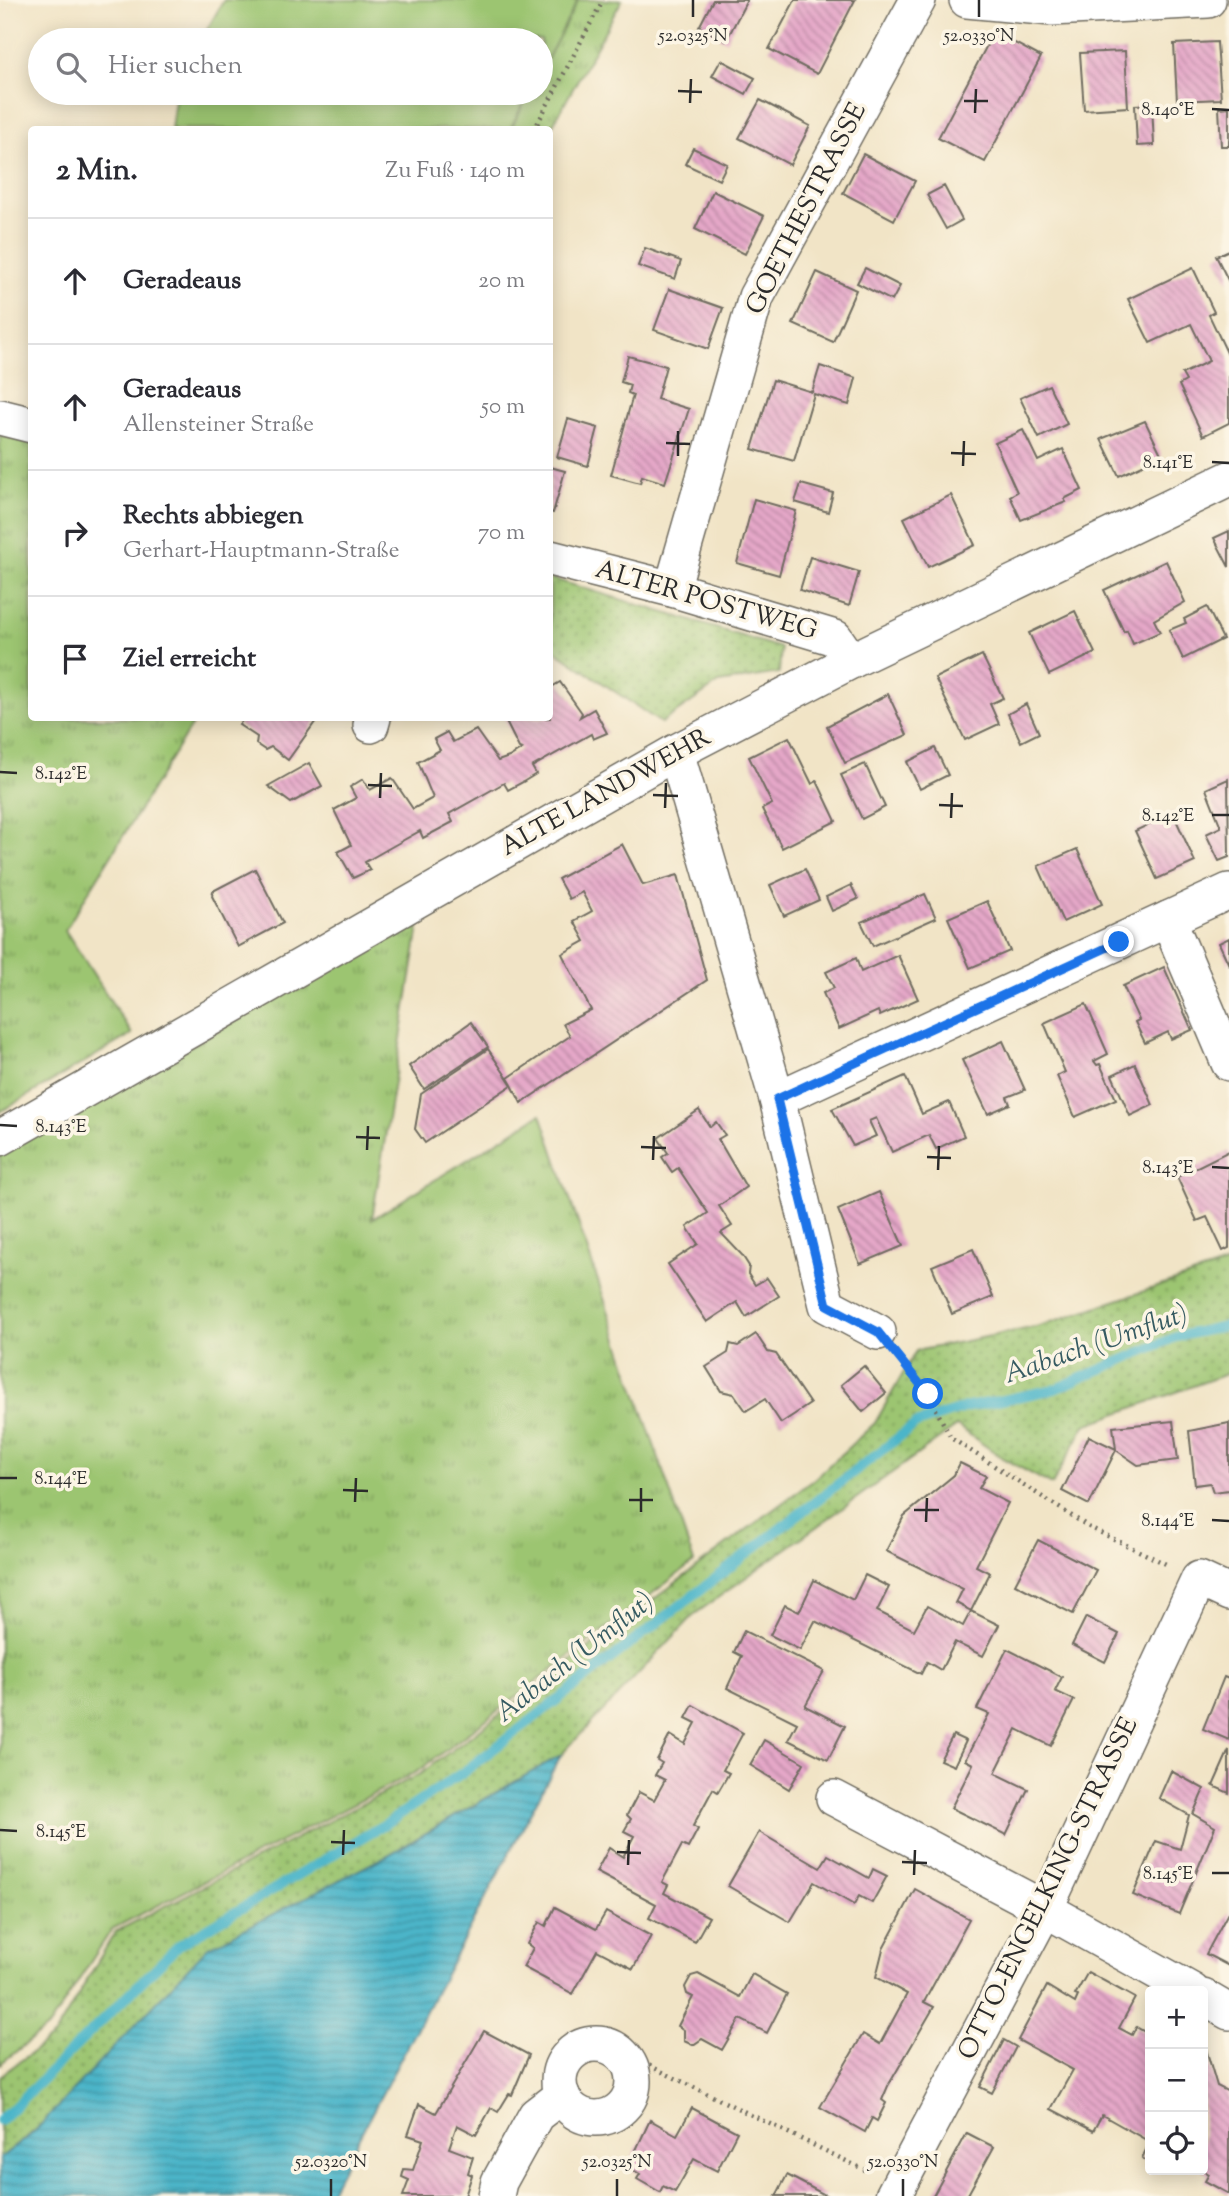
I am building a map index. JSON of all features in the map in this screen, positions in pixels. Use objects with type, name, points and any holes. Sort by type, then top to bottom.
[{"type":"street","name":"GOETHESTRASSE","points":[[672,589],[756,297],[918,0]]},
{"type":"street","points":[[967,0],[1052,8],[1208,0]]},
{"type":"street","points":[[0,417],[28,424]]},
{"type":"street","name":"ALTE LANDWEHR","points":[[0,1138],[676,751],[851,661],[1229,480]]},
{"type":"street","name":"ALTER POSTWEG","points":[[553,559],[672,589],[835,638],[851,661]]},
{"type":"street","points":[[676,751],[777,1099],[827,1305],[878,1332]]},
{"type":"street","points":[[777,1099],[1229,891]]},
{"type":"street","points":[[1168,919],[1229,1063]]},
{"type":"street","name":"OTTO-ENGELKING-STRASSE","points":[[896,2191],[1214,1586]]},
{"type":"street","points":[[834,1798],[1045,1909],[1183,1986]]},
{"type":"street","points":[[1208,2000],[1229,2012]]},
{"type":"street","points":[[601,2044],[624,2056],[630,2067],[632,2093],[616,2113],[592,2118],[568,2107],[562,2095],[561,2070],[576,2050],[601,2044]]},
{"type":"street","points":[[496,2196],[499,2182],[536,2115],[562,2095]]},
{"type":"path","points":[[553,94],[603,0]]},
{"type":"path","points":[[536,126],[547,105]]},
{"type":"path","points":[[878,1332],[928,1394],[951,1438],[1089,1527],[1214,1586]]},
{"type":"path","points":[[630,2067],[642,2062],[896,2191]]},
{"type":"green space","points":[[224,0],[578,0],[553,48],[553,28],[208,28]]},
{"type":"green space","points":[[578,0],[622,0],[552,126],[512,126],[523,105],[553,105],[553,48]]},
{"type":"green space","points":[[174,105],[523,105],[512,126],[171,126]]},
{"type":"green space","points":[[0,435],[28,442],[28,721],[194,721],[65,930],[132,1034],[0,1112]]},
{"type":"green space","points":[[553,579],[781,648],[779,673],[719,683],[661,723],[553,649]]},
{"type":"green space","points":[[421,914],[372,1219],[541,1114],[694,1562],[418,1771],[112,1929],[49,2026],[0,2064],[0,1155]]},
{"type":"green space","points":[[1229,1263],[1229,1373],[1085,1425],[1052,1485],[1004,1459],[957,1426],[695,1614],[561,1755],[388,1855],[0,2158],[0,2076],[54,2036],[115,1932],[420,1774],[813,1480],[875,1423],[916,1351],[1036,1327]]},
{"type":"water","points":[[561,1755],[328,2196],[0,2196],[0,2158],[33,2133],[207,1948],[388,1855]]},
{"type":"building","points":[[713,0],[747,0],[726,41],[699,27]]},
{"type":"building","points":[[795,0],[855,0],[817,74],[769,49]]},
{"type":"building","points":[[994,32],[1041,57],[985,162],[938,138]]},
{"type":"building","points":[[1217,42],[1221,99],[1177,101],[1174,44]]},
{"type":"building","points":[[1125,51],[1128,107],[1084,110],[1080,53]]},
{"type":"building","points":[[721,60],[755,78],[746,94],[712,76]]},
{"type":"building","points":[[760,100],[810,126],[790,165],[739,138]]},
{"type":"building","points":[[1152,104],[1154,145],[1137,146],[1135,105]]},
{"type":"building","points":[[1229,107],[1229,146],[1221,146],[1219,108]]},
{"type":"building","points":[[693,148],[727,164],[719,180],[685,164]]},
{"type":"building","points":[[863,154],[915,181],[894,220],[843,193]]},
{"type":"building","points":[[944,186],[962,220],[946,229],[927,195]]},
{"type":"building","points":[[713,191],[764,216],[745,254],[695,229]]},
{"type":"building","points":[[645,248],[681,261],[675,279],[638,266]]},
{"type":"building","points":[[1229,250],[1229,282],[1216,256]]},
{"type":"building","points":[[865,268],[900,286],[892,301],[857,283]]},
{"type":"building","points":[[1193,268],[1214,312],[1209,315],[1229,357],[1229,423],[1203,436],[1179,385],[1186,381],[1182,374],[1209,361],[1191,324],[1150,343],[1128,299]]},
{"type":"building","points":[[817,272],[856,290],[833,342],[793,324]]},
{"type":"building","points":[[669,289],[723,308],[708,349],[654,330]]},
{"type":"building","points":[[628,356],[666,366],[657,399],[689,409],[665,483],[642,476],[640,483],[611,475],[633,395],[628,393],[630,385],[621,382]]},
{"type":"building","points":[[820,366],[856,378],[849,405],[814,394],[794,461],[752,449],[773,380],[812,392]]},
{"type":"building","points":[[1049,385],[1067,424],[1039,438],[1020,398]]},
{"type":"building","points":[[568,419],[598,428],[588,466],[557,457]]},
{"type":"building","points":[[1145,421],[1162,456],[1119,476],[1101,439]]},
{"type":"building","points":[[1023,430],[1038,461],[1063,449],[1082,490],[1064,499],[1066,502],[1021,520],[1010,496],[1017,492],[995,443]]},
{"type":"building","points":[[553,468],[565,471],[553,513]]},
{"type":"building","points":[[801,484],[833,493],[828,512],[795,502]]},
{"type":"building","points":[[951,495],[975,545],[928,567],[904,518]]},
{"type":"building","points":[[754,499],[796,511],[779,575],[737,563]]},
{"type":"building","points":[[1229,531],[1229,567],[1214,538]]},
{"type":"building","points":[[810,557],[859,572],[849,606],[800,590]]},
{"type":"building","points":[[1166,561],[1185,602],[1154,620],[1160,632],[1133,644],[1127,630],[1124,632],[1104,590]]},
{"type":"building","points":[[1207,607],[1223,639],[1183,659],[1169,630],[1186,623],[1184,619]]},
{"type":"building","points":[[1075,611],[1095,653],[1049,675],[1029,633]]},
{"type":"building","points":[[982,655],[1003,698],[990,704],[999,724],[965,740],[935,678]]},
{"type":"building","points":[[560,682],[582,713],[580,717],[594,709],[607,733],[593,739],[591,734],[532,767],[536,774],[523,782],[508,790],[504,783],[449,814],[453,822],[423,838],[420,831],[393,846],[365,862],[370,870],[353,878],[338,852],[351,845],[334,810],[356,798],[350,787],[363,779],[370,790],[392,778],[413,809],[433,798],[418,762],[440,750],[434,739],[447,732],[453,742],[476,730],[498,761],[509,757],[522,749],[506,721],[553,721],[553,686]]},
{"type":"building","points":[[888,694],[907,735],[845,763],[827,726]]},
{"type":"building","points":[[1026,704],[1039,733],[1021,742],[1008,714]]},
{"type":"building","points":[[242,721],[316,721],[288,760],[271,747],[265,750],[256,744],[257,737],[239,725]]},
{"type":"building","points":[[789,737],[812,784],[817,781],[836,821],[782,848],[762,809],[772,804],[749,757]]},
{"type":"building","points":[[935,748],[948,775],[920,789],[907,762]]},
{"type":"building","points":[[309,763],[322,786],[291,803],[268,786]]},
{"type":"building","points":[[865,764],[885,807],[862,819],[841,775]]},
{"type":"building","points":[[1228,779],[1229,857],[1219,861],[1206,834],[1221,827],[1206,789]]},
{"type":"building","points":[[1173,813],[1195,862],[1157,879],[1135,831]]},
{"type":"building","points":[[622,844],[643,885],[678,875],[707,980],[521,1103],[508,1078],[570,1036],[563,1024],[591,1010],[562,954],[585,941],[574,921],[592,911],[582,892],[569,899],[558,879]]},
{"type":"building","points":[[1077,849],[1102,904],[1063,922],[1038,866]]},
{"type":"building","points":[[255,869],[283,923],[238,947],[212,896],[213,891]]},
{"type":"building","points":[[805,869],[819,900],[784,916],[770,885]]},
{"type":"building","points":[[851,885],[858,899],[832,911],[826,897]]},
{"type":"building","points":[[925,894],[936,918],[873,946],[861,922]]},
{"type":"building","points":[[987,901],[1010,951],[970,968],[948,918]]},
{"type":"building","points":[[1229,938],[1229,965],[1219,943]]},
{"type":"building","points":[[898,955],[918,999],[880,1016],[878,1011],[839,1029],[823,993],[834,988],[826,972],[856,958],[861,972]]},
{"type":"building","points":[[1164,967],[1192,1030],[1171,1039],[1168,1032],[1145,1043],[1135,1022],[1139,1020],[1123,986]]},
{"type":"building","points":[[1086,1004],[1108,1054],[1094,1061],[1097,1065],[1100,1064],[1116,1099],[1075,1117],[1057,1076],[1065,1072],[1044,1023]]},
{"type":"building","points":[[471,1022],[488,1047],[424,1089],[409,1066]]},
{"type":"building","points":[[1003,1041],[1025,1090],[1007,1097],[1010,1104],[988,1114],[962,1060]]},
{"type":"building","points":[[488,1049],[512,1085],[425,1143],[415,1129],[421,1094]]},
{"type":"building","points":[[1135,1064],[1153,1105],[1130,1116],[1112,1075]]},
{"type":"building","points":[[905,1076],[922,1114],[949,1102],[964,1136],[936,1149],[929,1135],[892,1152],[876,1118],[869,1121],[876,1136],[853,1146],[832,1109]]},
{"type":"building","points":[[699,1110],[710,1127],[716,1122],[725,1135],[718,1139],[746,1187],[719,1206],[732,1226],[721,1233],[742,1255],[755,1285],[767,1278],[779,1296],[746,1317],[737,1302],[707,1322],[668,1264],[698,1244],[687,1227],[708,1213],[678,1168],[672,1172],[662,1157],[668,1153],[658,1138]]},
{"type":"building","points":[[1229,1151],[1229,1248],[1223,1251],[1207,1217],[1197,1221],[1177,1177]]},
{"type":"building","points":[[879,1192],[903,1246],[860,1264],[838,1210]]},
{"type":"building","points":[[973,1249],[993,1297],[952,1314],[932,1266]]},
{"type":"building","points":[[756,1334],[768,1352],[776,1354],[810,1404],[781,1423],[765,1399],[746,1411],[734,1394],[721,1391],[706,1367],[728,1353],[730,1344],[738,1346]]},
{"type":"building","points":[[864,1366],[886,1393],[863,1412],[841,1385]]},
{"type":"building","points":[[1173,1421],[1178,1460],[1138,1465],[1116,1450],[1089,1505],[1062,1491],[1089,1436],[1116,1449],[1113,1427]]},
{"type":"building","points":[[1229,1423],[1229,1490],[1213,1492],[1210,1483],[1195,1485],[1189,1431]]},
{"type":"building","points":[[960,1463],[986,1476],[979,1488],[1008,1503],[976,1566],[990,1573],[971,1611],[956,1603],[963,1589],[886,1551],[904,1516],[954,1475]]},
{"type":"building","points":[[1038,1540],[1096,1570],[1073,1614],[1015,1584]]},
{"type":"building","points":[[865,1575],[889,1587],[877,1611],[914,1630],[927,1606],[963,1626],[971,1611],[999,1625],[983,1656],[955,1642],[941,1670],[927,1662],[921,1674],[815,1621],[800,1650],[770,1635],[785,1605],[799,1612],[814,1580],[853,1600]]},
{"type":"building","points":[[1086,1617],[1119,1634],[1105,1662],[1072,1645]]},
{"type":"building","points":[[744,1631],[824,1671],[805,1706],[845,1726],[828,1760],[788,1740],[797,1723],[727,1688],[742,1656],[734,1652]]},
{"type":"building","points":[[1007,1649],[1062,1677],[1055,1691],[1074,1700],[1051,1746],[1017,1729],[995,1773],[1028,1789],[1006,1835],[951,1808],[973,1764],[965,1760],[989,1714],[977,1709]]},
{"type":"building","points":[[1224,1677],[1229,1679],[1229,1740],[1203,1729]]},
{"type":"building","points":[[693,1705],[743,1733],[723,1770],[729,1773],[718,1792],[713,1789],[693,1826],[698,1829],[688,1848],[682,1845],[662,1882],[668,1885],[664,1893],[709,1917],[695,1942],[649,1918],[656,1904],[596,1872],[609,1848],[623,1857],[634,1836],[624,1831],[631,1819],[627,1815],[639,1792],[654,1800],[665,1780],[655,1775],[662,1763],[657,1760],[670,1735],[685,1744],[696,1723],[686,1718]]},
{"type":"building","points":[[953,1735],[966,1741],[954,1766],[940,1760]]},
{"type":"building","points":[[764,1740],[804,1763],[789,1789],[750,1765]]},
{"type":"building","points":[[1229,1750],[1229,1793],[1213,1786]]},
{"type":"building","points":[[1171,1771],[1204,1789],[1193,1814],[1215,1827],[1179,1914],[1133,1895],[1156,1841],[1180,1849],[1189,1815],[1159,1798]]},
{"type":"building","points":[[759,1832],[820,1868],[828,1855],[869,1878],[873,1869],[887,1876],[872,1903],[859,1896],[854,1905],[814,1882],[790,1922],[728,1886]]},
{"type":"building","points":[[915,1889],[969,1919],[924,2002],[934,2007],[888,2086],[882,2100],[886,2103],[877,2121],[872,2118],[865,2132],[820,2107],[863,2034],[880,2044],[907,1994],[876,1977],[883,1949]]},
{"type":"building","points":[[555,1907],[596,1929],[606,1912],[651,1936],[633,1969],[597,1950],[573,1994],[523,1967],[533,1948],[527,1944],[539,1922],[546,1926]]},
{"type":"building","points":[[1229,1911],[1229,1966],[1206,1954]]},
{"type":"building","points":[[1088,1972],[1135,1998],[1119,2028],[1132,2035],[1136,2027],[1145,2032],[1145,2139],[1102,2115],[1093,2131],[1051,2109],[1073,2070],[1018,2040],[1047,1986],[1075,2003],[1078,1996],[1075,1995]]},
{"type":"building","points":[[698,1974],[740,1997],[752,1974],[787,1994],[767,2033],[740,2019],[722,2050],[702,2039],[693,2045],[684,2041],[684,2030],[678,2026],[693,1997],[687,1994],[685,1987],[691,1976]]},
{"type":"building","points":[[484,2031],[529,2055],[512,2095],[509,2094],[498,2112],[491,2108],[476,2135],[457,2125],[449,2148],[473,2157],[468,2173],[472,2175],[465,2196],[403,2196],[409,2180],[402,2177],[404,2169],[413,2170],[423,2140],[408,2135],[419,2104],[436,2113]]},
{"type":"building","points":[[1004,2040],[1016,2047],[992,2093],[980,2087]]},
{"type":"building","points":[[1208,2056],[1217,2086],[1229,2092],[1229,2194],[1205,2181],[1209,2174]]},
{"type":"building","points":[[692,2108],[737,2132],[717,2171],[694,2159],[675,2192],[663,2186],[660,2192],[637,2179],[640,2174],[628,2167],[650,2120],[677,2135]]},
{"type":"building","points":[[967,2133],[994,2147],[967,2196],[933,2196]]},
{"type":"building","points":[[787,2175],[827,2196],[776,2196]]},
{"type":"waterway","name":"Aabach (Umflut)","points":[[0,2121],[179,1945],[390,1821],[465,1771],[916,1424],[964,1408],[1055,1389],[1176,1337],[1229,1325]]},
{"type":"route","points":[[928,1394],[878,1332],[827,1305],[777,1099],[1119,942]]}]
